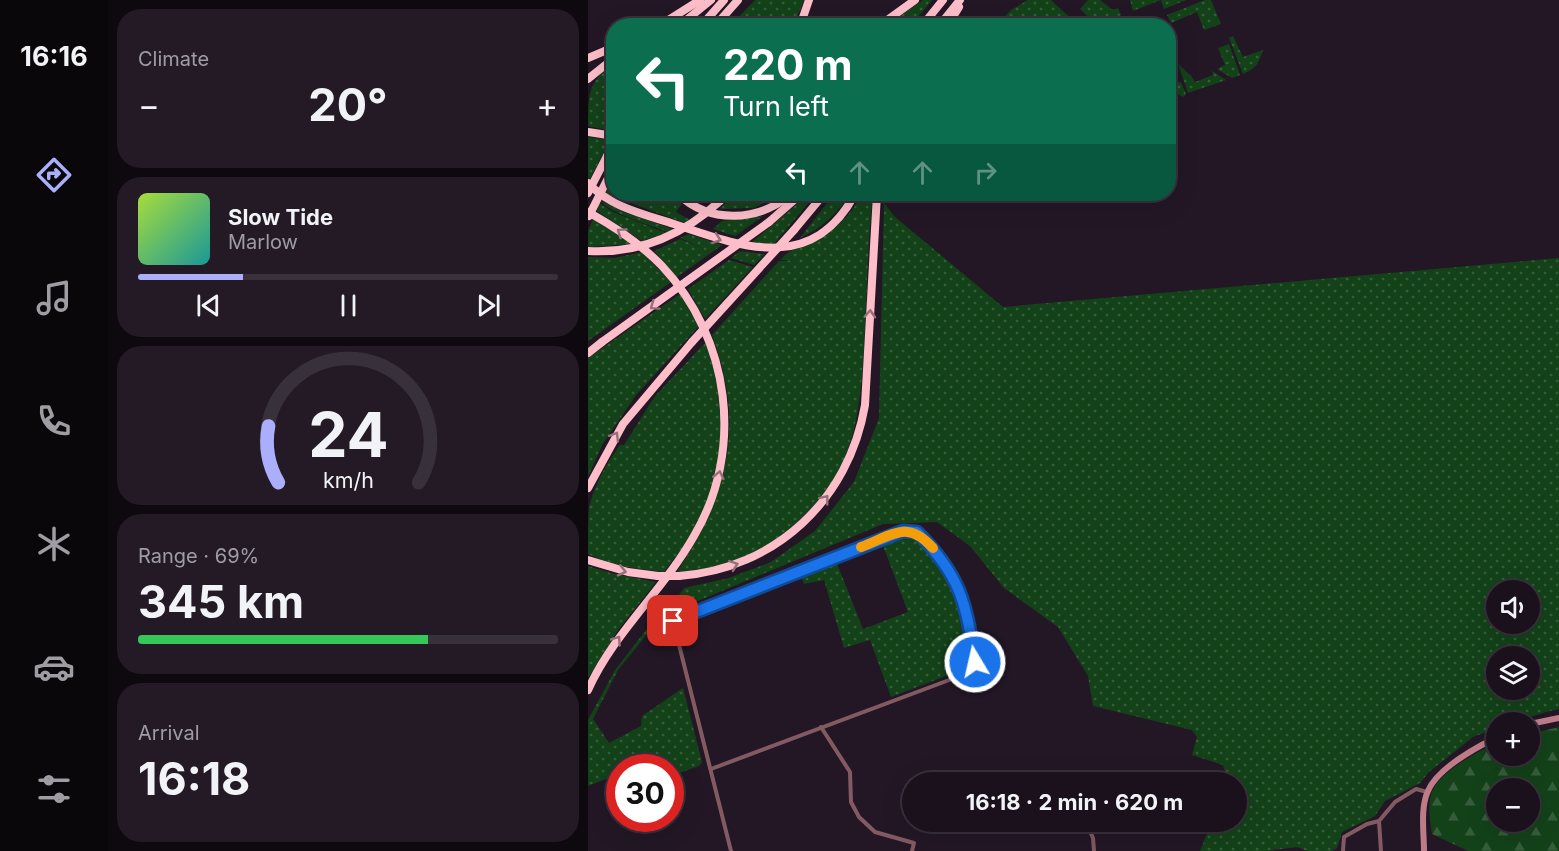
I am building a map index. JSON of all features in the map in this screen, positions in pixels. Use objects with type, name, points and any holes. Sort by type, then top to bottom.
[{"type":"highway","points":[[672,18],[700,0]]},
{"type":"highway","points":[[689,18],[711,0]]},
{"type":"highway","points":[[708,18],[724,0]]},
{"type":"highway","points":[[721,18],[738,0]]},
{"type":"highway","points":[[803,18],[809,0]]},
{"type":"highway","points":[[890,18],[915,0]]},
{"type":"highway","points":[[928,18],[943,0]]},
{"type":"highway","points":[[946,18],[961,0]]},
{"type":"highway","points":[[951,18],[961,0]]},
{"type":"highway","points":[[588,58],[606,50]]},
{"type":"highway","points":[[588,79],[606,64]]},
{"type":"highway","points":[[588,132],[606,135]]},
{"type":"highway","points":[[588,193],[606,158]]},
{"type":"highway","points":[[588,690],[613,645],[672,570],[696,534],[714,493],[725,434],[723,395],[716,359],[691,304],[667,272],[648,252],[622,232],[588,216],[606,181]]},
{"type":"highway","points":[[588,183],[606,198]]},
{"type":"highway","points":[[613,201],[627,208],[732,244],[766,249],[794,245],[819,234],[841,214],[850,201]]},
{"type":"highway","points":[[688,201],[701,210],[732,216],[765,210],[780,201]]},
{"type":"highway","points":[[588,251],[626,250],[653,243],[683,230],[720,201]]},
{"type":"highway","points":[[588,353],[769,222],[793,201]]},
{"type":"highway","points":[[588,488],[628,417],[818,201]]},
{"type":"highway","points":[[588,560],[628,572],[658,576],[678,576],[733,566],[783,540],[811,516],[831,493],[845,469],[858,437],[867,389],[876,201]]},
{"type":"main road","points":[[1540,722],[1559,718]]},
{"type":"main road","points":[[1424,851],[1427,792],[1448,768],[1486,744]]},
{"type":"street","points":[[711,769],[968,673],[974,668],[969,622],[962,598],[949,567],[917,532],[903,531],[673,621],[731,851]]},
{"type":"street","points":[[821,727],[850,772],[851,802],[859,817],[875,832],[915,843],[912,851]]},
{"type":"street","points":[[1343,851],[1344,837],[1367,824],[1379,821],[1395,802],[1416,789],[1427,792]]},
{"type":"street","points":[[1379,821],[1381,851]]},
{"type":"street","points":[[1090,832],[1094,851]]},
{"type":"green space","points":[[755,0],[804,0],[797,18],[738,18]]},
{"type":"green space","points":[[923,0],[932,0],[917,18],[898,18]]},
{"type":"green space","points":[[1028,0],[1051,0],[1070,18],[1004,18],[1011,10]]},
{"type":"green space","points":[[1088,0],[1100,0],[1113,10],[1118,8],[1121,15],[1114,18],[1090,18],[1080,9]]},
{"type":"green space","points":[[1130,0],[1161,0],[1133,11]]},
{"type":"green space","points":[[1161,0],[1186,0],[1164,9]]},
{"type":"green space","points":[[1205,0],[1211,0],[1221,24],[1204,30],[1197,12],[1176,21],[1176,18],[1168,18],[1167,15]]},
{"type":"green space","points":[[1233,36],[1243,57],[1263,50],[1256,65],[1243,74],[1229,38]]},
{"type":"green space","points":[[1229,44],[1240,75],[1232,78],[1217,69],[1225,65],[1218,48]]},
{"type":"green space","points":[[1178,64],[1195,82],[1213,75],[1212,71],[1226,80],[1188,93]]},
{"type":"green space","points":[[605,70],[606,130],[588,126],[591,90]]},
{"type":"green space","points":[[1181,82],[1186,94],[1184,97],[1176,94],[1176,83]]},
{"type":"green space","points":[[588,137],[606,139],[606,148],[590,179],[588,177]]},
{"type":"green space","points":[[600,200],[624,212],[673,229],[667,232],[630,218],[604,205]]},
{"type":"green space","points":[[626,201],[679,201],[682,204],[676,212],[690,220],[685,223]]},
{"type":"green space","points":[[727,201],[768,201],[754,208],[720,209]]},
{"type":"green space","points":[[801,201],[810,201],[774,244],[751,243]]},
{"type":"green space","points":[[829,201],[845,201],[828,220],[800,238]]},
{"type":"green space","points":[[858,201],[872,201],[859,404],[847,452],[837,473],[824,494],[806,514],[783,534],[759,550],[720,566],[677,572],[709,514],[726,458],[729,429],[728,399],[712,335],[779,261],[796,260],[780,260],[785,255],[830,232]]},
{"type":"green space","points":[[599,203],[613,212],[666,233],[642,241],[597,211]]},
{"type":"green space","points":[[884,203],[895,217],[1003,307],[1559,258],[1559,709],[1540,714],[1540,712],[1486,712],[1486,732],[1473,737],[1429,772],[1420,783],[1385,801],[1375,816],[1342,832],[1337,848],[1332,851],[1307,851],[1297,847],[1265,851],[1200,851],[1208,832],[1247,832],[1247,772],[1225,772],[1223,765],[1192,755],[1197,737],[1192,730],[1093,706],[1088,676],[1058,627],[1004,588],[970,546],[937,522],[883,524],[664,615],[684,588],[729,578],[771,562],[815,531],[854,482],[879,418]]},
{"type":"green space","points":[[763,216],[735,236],[713,229],[722,221]]},
{"type":"green space","points":[[593,219],[632,244],[588,247],[588,231]]},
{"type":"green space","points":[[688,234],[722,245],[677,277],[654,251],[680,239],[709,251],[680,238]]},
{"type":"green space","points":[[740,251],[765,254],[754,265],[731,258]]},
{"type":"green space","points":[[642,252],[671,282],[588,341],[588,257],[614,258]]},
{"type":"green space","points":[[729,260],[753,267],[705,319],[688,289]]},
{"type":"green space","points":[[680,294],[699,326],[636,395],[602,445],[588,477],[588,358]]},
{"type":"green space","points":[[706,342],[718,391],[720,440],[712,487],[704,511],[692,534],[664,572],[616,564],[588,554],[589,507],[606,467],[620,445],[624,445],[655,396]]},
{"type":"green space","points":[[904,534],[919,541],[932,552],[943,568],[959,607],[970,662],[964,669],[891,697],[870,640],[844,648],[824,580],[804,584],[800,574],[836,561],[863,629],[908,612],[882,543]]},
{"type":"green space","points":[[588,566],[656,582],[618,630],[588,678]]},
{"type":"green space","points":[[657,616],[662,627],[652,628],[618,670],[593,719],[609,743],[641,726],[642,716],[683,688],[702,762],[699,766],[684,771],[684,754],[606,754],[606,779],[588,786],[588,720],[615,670]]},
{"type":"green space","points":[[1559,727],[1559,851],[1468,851],[1432,834],[1429,810],[1432,791],[1440,779],[1463,761],[1486,748],[1486,766],[1540,766],[1540,732]]},
{"type":"slow traffic","points":[[861,547],[903,531],[917,532],[933,548]]},
{"type":"route","points":[[673,621],[903,531],[917,532],[949,567],[968,612],[975,662]]}]
